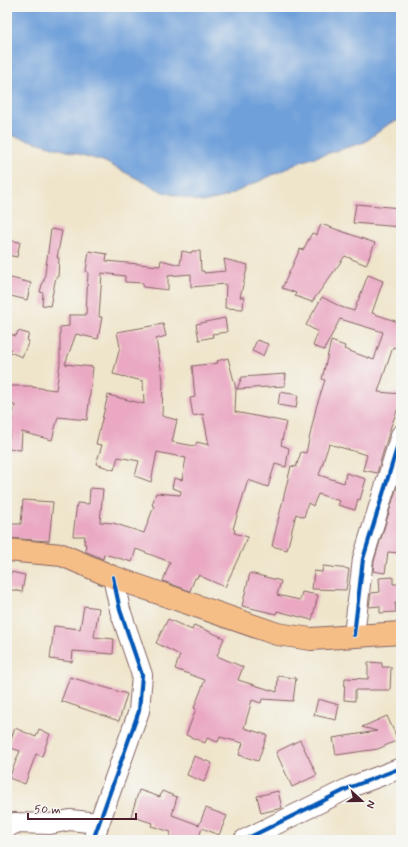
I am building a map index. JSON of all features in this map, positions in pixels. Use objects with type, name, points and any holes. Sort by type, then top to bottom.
[{"type":"main road","points":[[7,550],[62,555],[113,577],[277,634],[311,639],[401,633]]},
{"type":"street","points":[[354,635],[363,559],[401,435]]},
{"type":"street","points":[[7,828],[14,824],[50,824],[70,820],[96,831],[139,711],[142,675],[120,610],[113,577]]},
{"type":"street","points":[[244,840],[351,787],[401,768]]},
{"type":"water","points":[[7,7],[401,7],[401,120],[390,123],[365,142],[303,161],[225,197],[202,202],[163,192],[103,161],[7,134]]},
{"type":"building","points":[[356,204],[401,208],[401,227],[353,223]]},
{"type":"building","points":[[321,224],[375,243],[366,265],[345,256],[312,302],[295,296],[296,293],[282,288],[300,249],[303,250],[312,233],[317,235]]},
{"type":"building","points":[[51,229],[62,231],[57,258],[59,258],[58,277],[56,277],[50,306],[42,305],[43,293],[40,292],[44,281]]},
{"type":"building","points":[[7,240],[20,242],[17,257],[7,255]]},
{"type":"building","points":[[89,251],[107,254],[106,261],[160,266],[161,260],[180,265],[182,251],[191,253],[192,251],[200,251],[201,271],[204,271],[204,273],[226,271],[224,259],[248,265],[240,297],[244,297],[243,309],[225,308],[226,284],[191,287],[191,274],[168,276],[168,290],[143,287],[143,283],[125,282],[125,276],[102,273],[99,317],[102,317],[98,339],[76,334],[65,364],[93,367],[87,420],[58,417],[52,440],[22,432],[21,450],[7,449],[7,438],[9,438],[15,405],[10,405],[9,386],[32,386],[56,390],[60,364],[60,327],[69,326],[69,315],[86,315],[88,272],[86,271]]},
{"type":"building","points":[[368,275],[383,281],[372,313],[401,323],[401,350],[393,347],[378,392],[401,394],[401,406],[399,406],[391,426],[377,473],[363,470],[367,455],[329,444],[319,475],[344,483],[346,473],[366,479],[360,500],[358,499],[355,510],[338,505],[340,501],[318,494],[313,506],[308,503],[304,517],[296,514],[287,550],[272,546],[291,466],[296,467],[301,452],[306,453],[316,408],[325,380],[322,379],[331,341],[345,346],[344,349],[374,360],[383,332],[340,319],[324,350],[313,346],[318,332],[306,325],[322,297],[341,307],[354,311]]},
{"type":"building","points":[[7,277],[31,283],[27,300],[7,295]]},
{"type":"building","points":[[225,318],[227,332],[212,334],[213,337],[199,340],[196,324]]},
{"type":"building","points":[[163,324],[166,336],[156,339],[163,380],[162,416],[177,420],[172,442],[195,446],[197,442],[209,445],[203,414],[193,416],[190,398],[195,397],[192,366],[218,363],[217,361],[228,358],[236,389],[235,412],[286,422],[281,445],[289,448],[286,467],[275,464],[268,487],[248,480],[233,529],[235,530],[234,533],[248,537],[225,587],[198,575],[197,578],[195,578],[190,591],[163,581],[170,562],[136,549],[132,562],[104,554],[103,559],[85,551],[85,536],[73,536],[77,503],[89,504],[90,488],[103,489],[100,522],[113,523],[144,533],[154,506],[152,505],[156,493],[180,495],[181,491],[172,488],[174,478],[182,480],[186,458],[157,452],[151,482],[135,476],[139,461],[118,457],[114,470],[96,464],[102,445],[96,444],[108,395],[144,404],[143,381],[113,374],[120,347],[117,332]]},
{"type":"building","points":[[18,331],[29,334],[27,340],[29,341],[22,357],[10,352],[11,349],[7,347],[7,333],[16,336]]},
{"type":"building","points":[[257,340],[268,344],[263,356],[252,351]]},
{"type":"building","points":[[286,374],[285,386],[237,389],[242,377]]},
{"type":"building","points":[[280,392],[298,395],[296,408],[278,405]]},
{"type":"building","points":[[400,477],[401,540],[399,553],[388,552],[385,573],[373,571],[374,561]]},
{"type":"building","points":[[23,500],[53,502],[49,541],[7,538],[7,524],[21,524]]},
{"type":"building","points":[[323,566],[349,569],[346,590],[312,589],[314,571],[322,572]]},
{"type":"building","points":[[11,572],[25,575],[22,592],[8,589]]},
{"type":"building","points":[[250,573],[281,581],[277,595],[300,600],[302,592],[318,595],[312,620],[277,611],[276,614],[242,606]]},
{"type":"building","points":[[393,577],[393,584],[401,584],[401,603],[395,603],[396,612],[380,613],[380,606],[369,607],[371,593],[380,592],[379,578]]},
{"type":"building","points":[[84,606],[99,608],[94,637],[114,639],[113,654],[73,651],[72,662],[50,659],[54,626],[80,629]]},
{"type":"building","points":[[168,619],[192,630],[194,625],[224,638],[217,656],[243,667],[238,680],[277,692],[278,676],[296,678],[293,701],[262,699],[261,703],[252,700],[244,728],[267,735],[258,761],[239,755],[243,743],[220,737],[218,742],[207,738],[205,743],[186,735],[196,709],[194,708],[205,680],[175,669],[180,655],[156,643]]},
{"type":"building","points":[[368,662],[382,663],[382,667],[391,667],[390,690],[355,690],[355,701],[344,700],[345,678],[368,679]]},
{"type":"building","points":[[70,677],[127,694],[119,721],[61,701]]},
{"type":"building","points":[[318,699],[339,705],[336,720],[314,715]]},
{"type":"building","points":[[387,716],[398,740],[378,749],[336,755],[333,738],[377,731],[362,727]]},
{"type":"building","points":[[15,728],[36,737],[39,729],[50,734],[42,756],[36,754],[25,784],[9,778],[20,751],[8,747]]},
{"type":"building","points":[[300,740],[317,775],[292,787],[276,752]]},
{"type":"building","points":[[194,756],[212,763],[204,782],[187,775]]},
{"type":"building","points":[[139,790],[160,797],[162,791],[177,797],[172,815],[199,825],[206,808],[227,816],[219,835],[202,828],[198,840],[168,840],[171,832],[151,826],[152,823],[131,816]]},
{"type":"building","points":[[278,791],[282,808],[261,813],[257,796]]},
{"type":"cycle path","points":[[354,635],[363,559],[401,435]]},
{"type":"cycle path","points":[[93,840],[139,711],[142,675],[120,610],[113,577]]},
{"type":"cycle path","points":[[244,840],[351,787],[401,768]]}]
